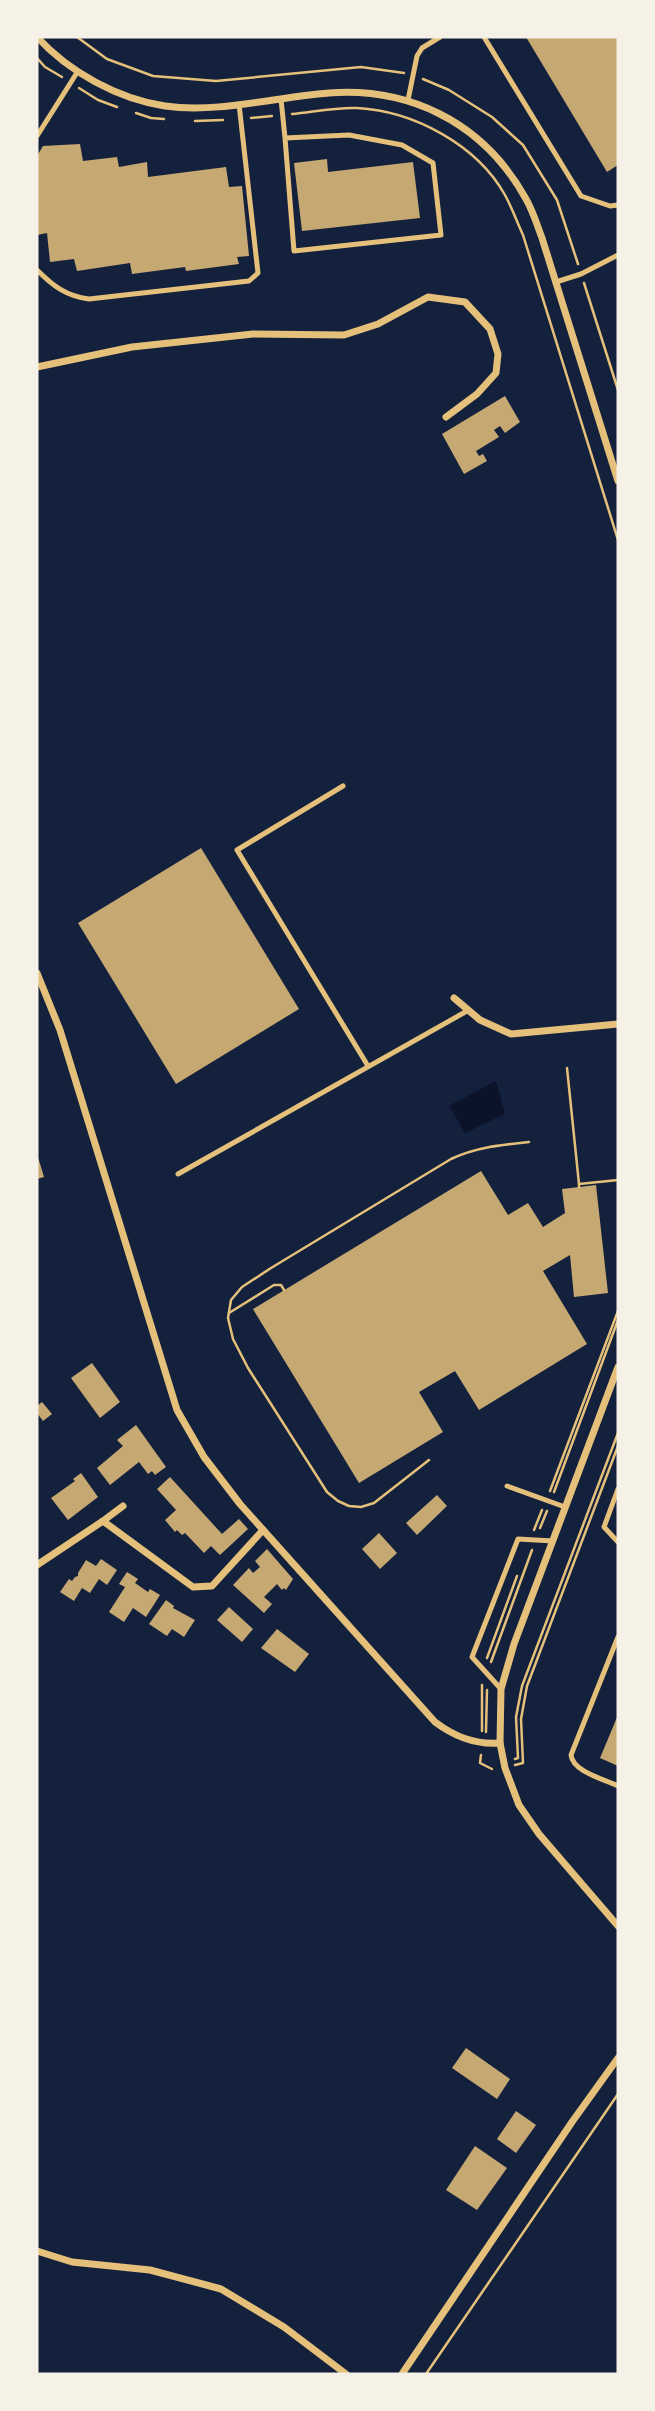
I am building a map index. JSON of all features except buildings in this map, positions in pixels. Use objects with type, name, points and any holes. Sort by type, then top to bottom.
[{"type":"street","points":[[37,37],[94,82],[165,106],[202,108],[349,91],[408,100],[456,122],[487,146],[509,172],[527,201],[556,282],[618,481]]},
{"type":"street","points":[[37,367],[132,347],[253,334],[344,335],[377,324],[428,297],[464,302],[490,329],[498,354],[496,373],[477,394],[446,417]]},
{"type":"street","points":[[37,973],[60,1030],[177,1410],[204,1457],[240,1504],[435,1722],[450,1734],[482,1744],[500,1743]]},
{"type":"street","points":[[454,998],[480,1020],[511,1034],[618,1024]]},
{"type":"street","points":[[618,1367],[514,1644],[501,1689],[500,1743],[505,1768],[519,1805],[538,1834],[618,1926]]},
{"type":"street","points":[[37,1564],[123,1506]]},
{"type":"street","points":[[103,1521],[193,1587],[212,1586],[263,1530]]},
{"type":"street","points":[[402,2374],[618,2058]]},
{"type":"street","points":[[37,2251],[72,2262],[150,2270],[221,2290],[284,2327],[346,2374]]},
{"type":"lane","points":[[408,100],[417,56],[422,48],[440,37]]},
{"type":"lane","points":[[484,37],[581,196],[610,206],[618,205]]},
{"type":"lane","points":[[37,136],[78,71]]},
{"type":"lane","points":[[281,99],[293,251],[441,235],[433,163],[402,145],[349,135],[285,138]]},
{"type":"lane","points":[[37,270],[54,287],[72,297],[89,299],[249,281],[258,273],[239,104]]},
{"type":"lane","points":[[556,282],[581,274],[618,255]]},
{"type":"lane","points":[[343,786],[237,850],[368,1066]]},
{"type":"lane","points":[[178,1174],[467,1011]]},
{"type":"lane","points":[[507,1486],[565,1507]]},
{"type":"lane","points":[[618,1489],[604,1527],[618,1542]]},
{"type":"lane","points":[[501,1689],[472,1657],[518,1539],[552,1541]]},
{"type":"lane","points":[[618,1637],[571,1760],[578,1768],[618,1786]]},
{"type":"path","points":[[37,58],[45,67],[98,100],[119,107]]},
{"type":"path","points":[[193,121],[357,108],[397,115],[427,126],[457,143],[487,171],[505,195],[523,235],[618,540]]},
{"type":"path","points":[[130,111],[151,118],[165,119]]},
{"type":"path","points":[[567,1068],[579,1186],[618,1180]]},
{"type":"path","points":[[429,1460],[374,1503],[361,1507],[338,1501],[327,1492],[248,1368],[233,1339],[228,1318],[231,1300],[242,1287],[451,1159],[490,1146],[529,1142]]},
{"type":"path","points":[[229,1313],[274,1285],[281,1285],[284,1290]]},
{"type":"path","points":[[618,1311],[484,1671],[481,1687],[481,1763],[490,1769],[523,1763],[521,1719],[527,1686],[618,1446]]},
{"type":"path","points":[[517,1738],[516,1717],[526,1674],[618,1433]]},
{"type":"path","points":[[426,2374],[618,2094]]},
{"type":"water","points":[[496,1081],[505,1114],[465,1133],[449,1106]]}]
